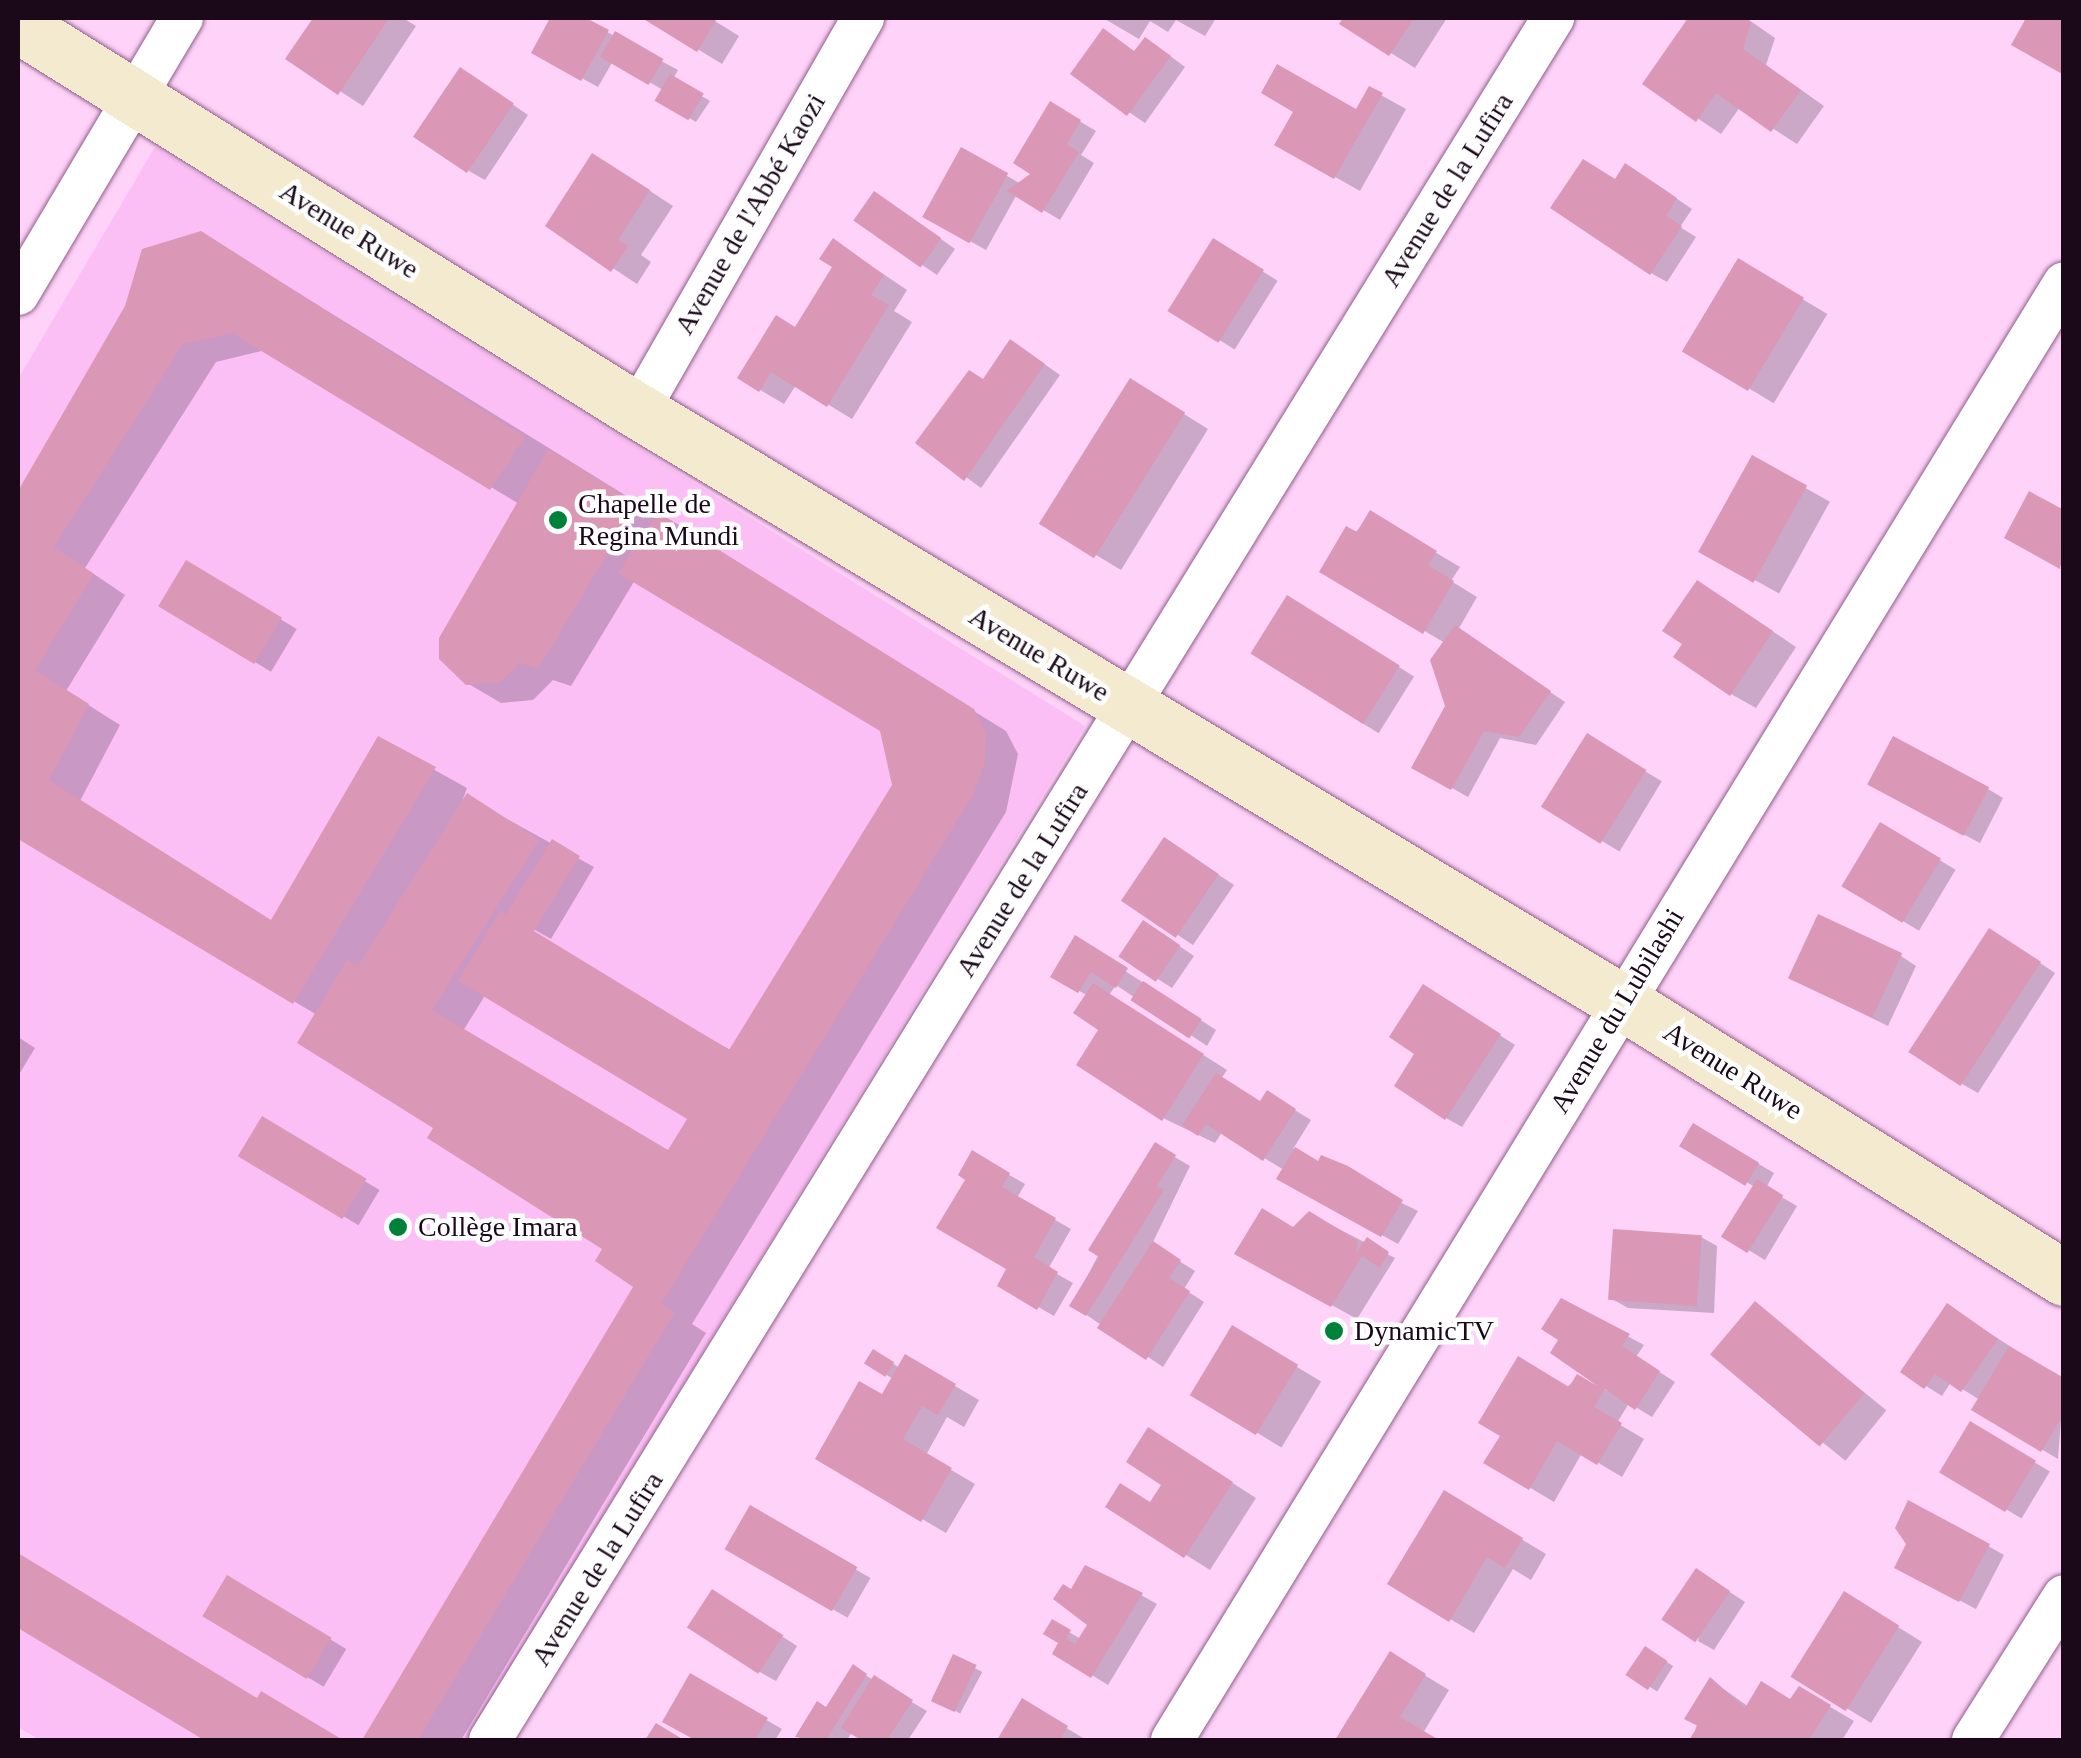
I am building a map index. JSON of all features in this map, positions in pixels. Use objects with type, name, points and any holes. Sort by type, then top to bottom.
[{"type":"street","points":[[18,294],[182,18]]},
{"type":"street","name":"Avenue de l'Abbé Kaozi","points":[[638,411],[863,18]]},
{"type":"street","name":"Avenue de la Lufira","points":[[490,1740],[1552,18]]},
{"type":"street","name":"Avenue Ruwe","points":[[18,25],[638,411],[1622,1002],[2064,1278]]},
{"type":"street","name":"Avenue du Lubilashi","points":[[1172,1740],[2064,283]]},
{"type":"street","points":[[1973,1740],[2064,1596]]},
{"type":"shaded area","name":"Collège Imara","points":[[155,147],[1085,726],[466,1740],[40,1740],[18,1727],[18,379]]},
{"type":"building","points":[[313,18],[389,18],[338,95],[285,59]]},
{"type":"building","points":[[550,18],[586,18],[609,30],[581,81],[531,53]]},
{"type":"building","points":[[642,18],[712,18],[716,20],[697,52]]},
{"type":"building","points":[[1343,18],[1414,18],[1389,56],[1339,24]]},
{"type":"building","points":[[1688,18],[1745,18],[1751,22],[1743,49],[1801,90],[1771,132],[1716,93],[1696,122],[1642,84]]},
{"type":"building","points":[[2026,18],[2064,18],[2064,75],[2011,45]]},
{"type":"building","points":[[1103,28],[1134,51],[1145,37],[1171,56],[1127,116],[1070,74]]},
{"type":"building","points":[[615,31],[663,59],[648,85],[600,57]]},
{"type":"building","points":[[1277,64],[1356,109],[1369,86],[1383,93],[1334,179],[1274,145],[1293,112],[1261,93]]},
{"type":"building","points":[[460,67],[514,103],[467,173],[413,137]]},
{"type":"building","points":[[670,74],[704,94],[688,120],[654,101]]},
{"type":"building","points":[[1050,101],[1081,120],[1067,144],[1079,152],[1042,213],[1007,191],[1030,174],[1013,163]]},
{"type":"building","points":[[961,147],[1008,173],[969,243],[922,217]]},
{"type":"building","points":[[592,153],[650,190],[618,240],[628,246],[611,272],[545,226]]},
{"type":"building","points":[[1583,159],[1615,179],[1625,163],[1677,198],[1666,216],[1682,226],[1650,275],[1550,208]]},
{"type":"building","points":[[874,191],[941,238],[921,268],[853,220]]},
{"type":"building","points":[[201,231],[525,437],[490,490],[232,333],[183,344],[54,547],[94,574],[35,670],[89,704],[49,780],[271,920],[378,736],[436,767],[293,1004],[18,839],[18,491],[125,306],[142,249]]},
{"type":"building","points":[[833,238],[884,275],[871,295],[889,305],[827,407],[771,372],[759,392],[737,378],[776,315],[795,327],[832,267],[819,259]]},
{"type":"building","points":[[1213,238],[1264,270],[1218,343],[1167,311]]},
{"type":"building","points":[[1738,258],[1804,298],[1748,391],[1682,351]]},
{"type":"building","points":[[1010,339],[1045,364],[964,481],[915,443],[969,370],[983,379]]},
{"type":"building","points":[[1130,378],[1185,412],[1094,558],[1039,524]]},
{"type":"building","points":[[548,449],[638,503],[538,669],[520,663],[500,682],[466,685],[439,659],[439,638]]},
{"type":"building","points":[[1752,455],[1807,486],[1753,583],[1698,552]]},
{"type":"building","points":[[2029,491],[2064,510],[2060,569],[2004,538]]},
{"type":"building","points":[[1370,510],[1437,551],[1428,565],[1454,581],[1423,634],[1319,572],[1346,526],[1357,532]]},
{"type":"building","points":[[658,512],[974,709],[986,733],[985,762],[974,793],[661,1304],[675,1312],[418,1740],[362,1740],[633,1287],[595,1261],[602,1249],[427,1138],[433,1128],[297,1043],[347,960],[358,966],[467,793],[539,840],[432,1010],[668,1150],[687,1119],[458,981],[500,911],[506,914],[552,839],[580,856],[534,931],[729,1050],[892,785],[880,731],[618,573]]},
{"type":"building","points":[[186,560],[282,618],[254,664],[158,606]]},
{"type":"building","points":[[1697,580],[1773,631],[1730,696],[1673,657],[1682,644],[1662,631]]},
{"type":"building","points":[[1287,595],[1400,665],[1363,724],[1250,654]]},
{"type":"building","points":[[1455,625],[1551,691],[1519,737],[1484,731],[1451,790],[1411,768],[1445,706],[1430,660]]},
{"type":"building","points":[[1587,733],[1646,770],[1600,844],[1541,807]]},
{"type":"building","points":[[1893,736],[1989,787],[1963,836],[1867,785]]},
{"type":"building","points":[[1880,822],[1941,859],[1902,923],[1841,886]]},
{"type":"building","points":[[1164,837],[1219,874],[1176,938],[1121,901]]},
{"type":"building","points":[[1818,914],[1902,953],[1872,1018],[1788,978]]},
{"type":"building","points":[[1143,920],[1180,945],[1156,982],[1118,956]]},
{"type":"building","points":[[1989,928],[2041,962],[1960,1086],[1908,1052]]},
{"type":"building","points":[[1075,935],[1128,968],[1116,988],[1091,972],[1078,993],[1050,977]]},
{"type":"building","points":[[1143,981],[1202,1019],[1189,1038],[1130,1000]]},
{"type":"building","points":[[1093,983],[1204,1054],[1162,1121],[1076,1065],[1098,1030],[1073,1013]]},
{"type":"building","points":[[1423,984],[1501,1034],[1445,1120],[1394,1086],[1414,1054],[1389,1037]]},
{"type":"building","points":[[1216,1073],[1260,1101],[1267,1090],[1296,1109],[1263,1161],[1206,1124],[1198,1136],[1182,1125]]},
{"type":"building","points":[[262,1116],[367,1179],[342,1219],[238,1156]]},
{"type":"building","points":[[1693,1123],[1759,1163],[1745,1186],[1679,1146]]},
{"type":"building","points":[[1155,1142],[1176,1155],[1157,1186],[1164,1190],[1086,1316],[1069,1306],[1099,1257],[1088,1250]]},
{"type":"building","points":[[1295,1147],[1318,1161],[1321,1155],[1348,1166],[1403,1200],[1381,1237],[1276,1179]]},
{"type":"building","points":[[972,1150],[1010,1173],[1002,1187],[1056,1218],[1034,1257],[1058,1272],[1037,1310],[997,1286],[1006,1269],[936,1228],[965,1180],[958,1175]]},
{"type":"building","points":[[1757,1179],[1783,1195],[1747,1253],[1721,1237]]},
{"type":"building","points":[[1262,1208],[1293,1227],[1309,1211],[1358,1241],[1356,1253],[1367,1237],[1389,1252],[1380,1268],[1362,1256],[1331,1307],[1234,1254]]},
{"type":"building","points":[[1613,1229],[1702,1235],[1697,1306],[1608,1300]]},
{"type":"building","points":[[1153,1241],[1181,1260],[1169,1278],[1190,1291],[1146,1360],[1097,1328]]},
{"type":"building","points":[[1561,1298],[1630,1334],[1622,1346],[1660,1371],[1635,1410],[1605,1389],[1594,1407],[1622,1423],[1597,1465],[1557,1441],[1529,1490],[1483,1463],[1500,1436],[1478,1423],[1518,1356],[1569,1387],[1577,1374],[1599,1387],[1550,1353],[1558,1340],[1541,1329]]},
{"type":"building","points":[[1755,1301],[1865,1393],[1820,1447],[1710,1355]]},
{"type":"building","points":[[1947,1303],[1998,1339],[1961,1392],[1935,1374],[1924,1389],[1900,1372]]},
{"type":"building","points":[[1232,1325],[1298,1365],[1256,1435],[1190,1395]]},
{"type":"building","points":[[2009,1346],[2064,1378],[2064,1413],[2041,1452],[1971,1410]]},
{"type":"building","points":[[873,1349],[894,1362],[885,1377],[864,1363]]},
{"type":"building","points":[[905,1354],[956,1384],[938,1415],[922,1406],[903,1439],[952,1468],[921,1522],[815,1459],[859,1381],[882,1394]]},
{"type":"building","points":[[1970,1421],[2036,1461],[2005,1512],[1939,1472]]},
{"type":"building","points":[[1148,1427],[1233,1482],[1184,1558],[1105,1507],[1120,1483],[1150,1502],[1161,1485],[1126,1462]]},
{"type":"building","points":[[1444,1490],[1523,1538],[1505,1568],[1487,1557],[1449,1622],[1387,1584]]},
{"type":"building","points":[[1908,1500],[1990,1544],[1959,1602],[1894,1568],[1906,1544],[1895,1528]]},
{"type":"building","points":[[750,1505],[857,1567],[832,1611],[724,1549]]},
{"type":"building","points":[[18,1553],[257,1698],[261,1691],[343,1740],[204,1740],[18,1628]]},
{"type":"building","points":[[1085,1565],[1143,1593],[1091,1678],[1052,1654],[1058,1643],[1043,1634],[1052,1619],[1071,1630],[1066,1639],[1075,1644],[1087,1625],[1053,1599],[1063,1584],[1071,1589]]},
{"type":"building","points":[[1696,1568],[1730,1591],[1695,1642],[1661,1619]]},
{"type":"building","points":[[227,1575],[332,1638],[307,1679],[202,1616]]},
{"type":"building","points":[[712,1589],[783,1635],[758,1674],[687,1628]]},
{"type":"building","points":[[1844,1591],[1899,1625],[1846,1711],[1790,1677]]},
{"type":"building","points":[[1645,1646],[1667,1661],[1648,1690],[1625,1675]]},
{"type":"building","points":[[1390,1651],[1426,1674],[1400,1717],[1439,1740],[1335,1740]]},
{"type":"building","points":[[953,1654],[977,1665],[955,1712],[931,1701]]},
{"type":"building","points":[[853,1664],[867,1674],[826,1740],[795,1737],[817,1701],[826,1707]]},
{"type":"building","points":[[690,1673],[768,1718],[755,1740],[695,1740],[662,1722]]},
{"type":"building","points":[[874,1675],[913,1700],[887,1740],[861,1740],[841,1728]]},
{"type":"building","points":[[1710,1677],[1745,1708],[1761,1681],[1790,1699],[1799,1686],[1831,1705],[1809,1740],[1689,1740],[1698,1726],[1684,1719]]},
{"type":"building","points":[[1022,1698],[1068,1726],[1060,1740],[997,1740]]},
{"type":"building","points":[[656,1723],[684,1740],[645,1740]]},
{"type":"place","name":"Chapelle de Regina Mundi","points":[[558,520]]},
{"type":"place","name":"Collège Imara","points":[[398,1227]]},
{"type":"place","name":"DynamicTV","points":[[1334,1331]]}]
